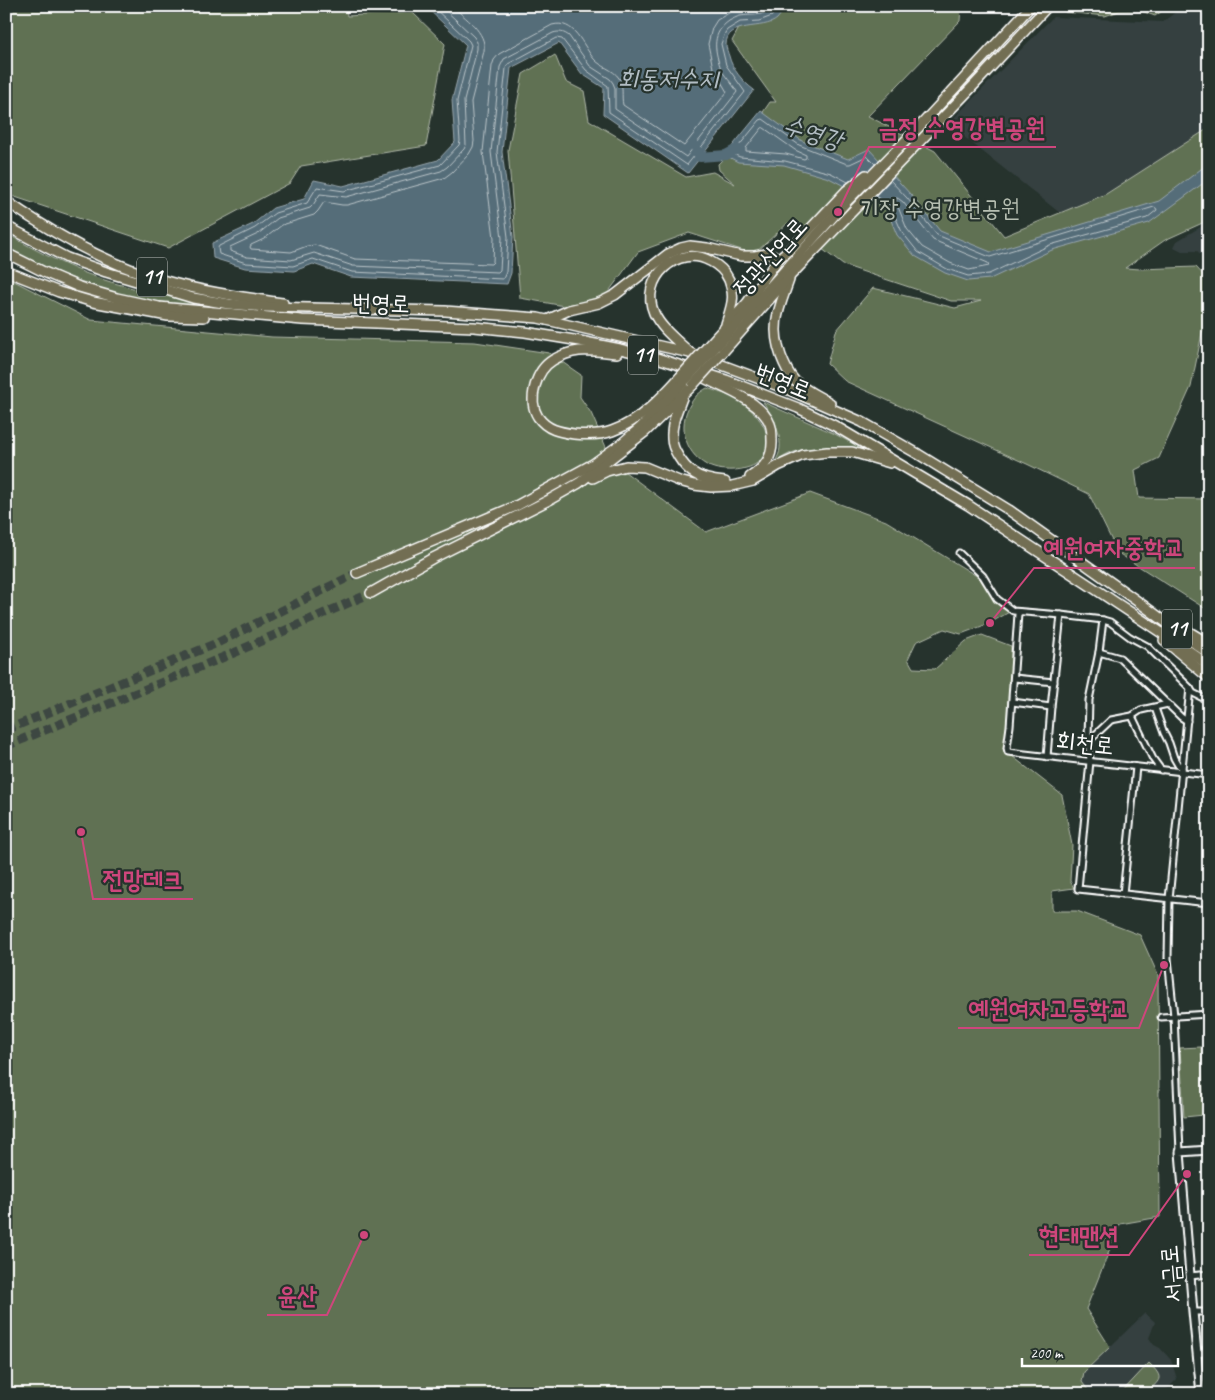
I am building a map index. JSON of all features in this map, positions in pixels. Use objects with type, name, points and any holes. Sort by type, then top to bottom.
[{"type":"highway","name":"정관산업로","points":[[789,272],[849,199],[919,127],[1031,6]]},
{"type":"highway","points":[[357,573],[516,506],[593,464],[640,428],[789,272],[976,83],[1048,6]]},
{"type":"highway","points":[[725,327],[747,303],[779,258],[795,245],[846,191],[890,156]]},
{"type":"highway","name":"번영로","points":[[6,201],[63,238],[134,271],[212,292],[315,308]]},
{"type":"highway","name":"번영로","points":[[6,226],[67,258],[106,272],[193,298],[265,307],[445,311],[538,318],[690,353],[789,390],[862,422],[918,454],[1009,510],[1209,654]]},
{"type":"highway","points":[[546,320],[569,310],[600,303],[615,295],[668,254],[681,248],[690,246],[741,256],[766,254],[779,258]]},
{"type":"highway","name":"번영로","points":[[6,254],[79,287],[117,298],[159,307],[276,318]]},
{"type":"highway","points":[[640,354],[579,351],[552,360],[534,385],[532,399],[537,416],[547,426],[560,432],[586,435],[611,432],[630,423],[686,381],[714,350],[725,327],[733,301],[732,287],[726,275],[717,265],[705,258],[692,256],[679,258],[667,264],[658,274],[652,286],[651,300],[654,313],[661,324],[690,353]]},
{"type":"highway","name":"번영로","points":[[6,270],[59,292],[93,302],[168,316],[276,318],[525,332],[580,341],[657,358],[726,380],[798,408],[836,426],[968,504],[1209,666]]},
{"type":"highway","points":[[789,272],[775,326],[778,347],[787,368],[799,384],[862,422]]},
{"type":"highway","points":[[686,368],[758,407],[770,424],[773,446],[765,465],[748,478],[734,482],[706,479],[692,472],[678,456],[672,442],[673,423],[686,381]]},
{"type":"highway","points":[[579,484],[645,432],[683,394]]},
{"type":"highway","points":[[610,452],[660,399]]},
{"type":"highway","points":[[371,593],[432,558],[579,484],[607,471],[626,466],[645,466],[679,481],[711,487],[753,482],[778,466],[803,455],[827,452],[852,452],[907,469]]},
{"type":"highway","points":[[1144,606],[1209,644]]},
{"type":"highway","points":[[1135,616],[1209,678]]},
{"type":"street","points":[[959,553],[983,576],[997,599],[1013,611],[1110,622],[1130,637],[1147,646],[1194,693],[1209,702]]},
{"type":"street","name":"회천로","points":[[1020,612],[1018,614],[1008,752],[1160,770],[1182,770],[1209,775]]},
{"type":"street","points":[[1047,757],[1061,615]]},
{"type":"street","points":[[1103,620],[1099,652],[1089,700],[1088,738],[1090,761],[1078,890],[1209,903]]},
{"type":"street","points":[[1099,652],[1120,658],[1187,721]]},
{"type":"street","points":[[1014,678],[1054,682]]},
{"type":"street","points":[[1190,688],[1169,899],[1168,958],[1174,1016],[1180,1152],[1209,1150]]},
{"type":"street","name":"회천로","points":[[1012,702],[1051,707]]},
{"type":"street","points":[[1088,738],[1092,737],[1111,720],[1132,716],[1141,710],[1168,704]]},
{"type":"street","points":[[1155,708],[1174,758],[1182,770]]},
{"type":"street","points":[[1132,716],[1160,770]]},
{"type":"street","points":[[1123,894],[1136,766]]},
{"type":"street","points":[[1160,1017],[1209,1014]]},
{"type":"street","name":"서금로","points":[[1180,1152],[1201,1394]]},
{"type":"street","points":[[1190,1276],[1209,1274]]},
{"type":"street","points":[[1193,1312],[1209,1312]]},
{"type":"street","points":[[1197,1354],[1203,1353],[1209,1345]]},
{"type":"shaded area","points":[[1183,6],[1209,6],[1209,128],[1106,195],[1060,213],[948,124],[1053,17],[1163,22]]},
{"type":"shaded area","points":[[1209,222],[1209,261],[1197,251],[1182,251],[1174,247],[1177,241]]},
{"type":"shaded area","points":[[1145,1313],[1155,1322],[1149,1338],[1171,1360],[1177,1379],[1166,1390],[1165,1394],[1091,1394],[1082,1382],[1084,1372]]},
{"type":"green space","points":[[6,6],[346,6],[347,16],[412,12],[445,44],[426,146],[301,166],[290,183],[168,248],[6,194]]},
{"type":"green space","name":"기장 수영강변공원","points":[[751,6],[961,6],[960,21],[868,116],[935,151],[1004,236],[1106,194],[1209,128],[1209,220],[1165,240],[1125,268],[1196,267],[1209,281],[1209,316],[1202,333],[1191,387],[1159,458],[1135,470],[1139,498],[1209,499],[1209,611],[1118,553],[1089,494],[845,381],[827,364],[836,331],[873,288],[955,308],[981,301],[951,301],[843,265],[788,223],[754,254],[689,233],[638,252],[607,294],[570,307],[520,298],[508,150],[523,74],[555,55],[566,82],[584,91],[589,120],[686,177],[713,172],[735,184],[719,170],[718,164],[748,134],[770,102],[776,102],[732,41]]},
{"type":"green space","points":[[1169,6],[1155,16],[1139,10],[1119,11],[1105,16],[1065,12],[1064,7]]},
{"type":"green space","points":[[6,233],[45,255],[85,273],[125,286],[194,301],[193,306],[124,295],[64,275],[6,247]]},
{"type":"green space","points":[[6,277],[91,320],[272,337],[475,342],[549,353],[581,375],[580,397],[591,413],[613,463],[706,532],[810,493],[886,521],[980,578],[1011,611],[990,623],[961,634],[944,629],[916,642],[908,659],[913,668],[935,669],[966,641],[982,635],[1011,646],[1012,702],[1003,749],[1062,795],[1072,845],[1070,881],[1074,888],[1052,891],[1052,911],[1077,911],[1140,935],[1158,975],[1160,1217],[1120,1224],[1086,1309],[1110,1347],[1084,1372],[1082,1382],[1091,1394],[6,1394]]},
{"type":"green space","points":[[707,388],[739,401],[761,421],[767,436],[767,442],[762,459],[757,463],[742,469],[719,469],[711,467],[695,456],[686,440],[684,421],[694,398]]},
{"type":"green space","points":[[763,402],[833,433],[870,453],[807,449],[789,454],[770,466],[776,461],[780,444],[771,414]]},
{"type":"green space","points":[[1201,1047],[1204,1115],[1184,1117],[1180,1048]]},
{"type":"green space","points":[[1149,1363],[1158,1373],[1159,1379],[1146,1394],[1120,1394]]},
{"type":"water","name":"회동저수지","points":[[425,6],[785,6],[778,18],[771,23],[739,29],[732,32],[728,37],[726,46],[730,61],[742,79],[754,90],[688,173],[603,114],[604,88],[582,74],[559,43],[511,68],[502,152],[513,237],[511,273],[507,284],[351,277],[313,264],[294,271],[245,268],[213,258],[212,243],[253,224],[273,208],[304,199],[314,180],[343,186],[438,160],[455,142],[452,100],[466,45]]},
{"type":"water","name":"수영강","points":[[761,111],[802,141],[848,159],[869,149],[911,195],[940,231],[991,252],[1159,201],[1209,163],[1209,179],[1149,223],[1052,250],[990,279],[968,281],[945,273],[915,256],[897,235],[886,208],[829,178],[784,165],[738,162],[725,155]]},
{"type":"waterway","name":"수영강","points":[[695,146],[700,157],[726,155],[737,149]]},
{"type":"tunnel","points":[[6,730],[217,643],[357,573]]},
{"type":"tunnel","points":[[6,746],[229,655],[371,593]]},
{"type":"place","name":"금정 수영강변공원","points":[[838,212]]},
{"type":"place","name":"예원여자중학교","points":[[990,623]]},
{"type":"place","name":"전망데크","points":[[81,832]]},
{"type":"place","name":"예원여자고등학교","points":[[1164,965]]},
{"type":"place","name":"현대맨션","points":[[1187,1174]]},
{"type":"place","name":"윤산","points":[[364,1235]]}]
